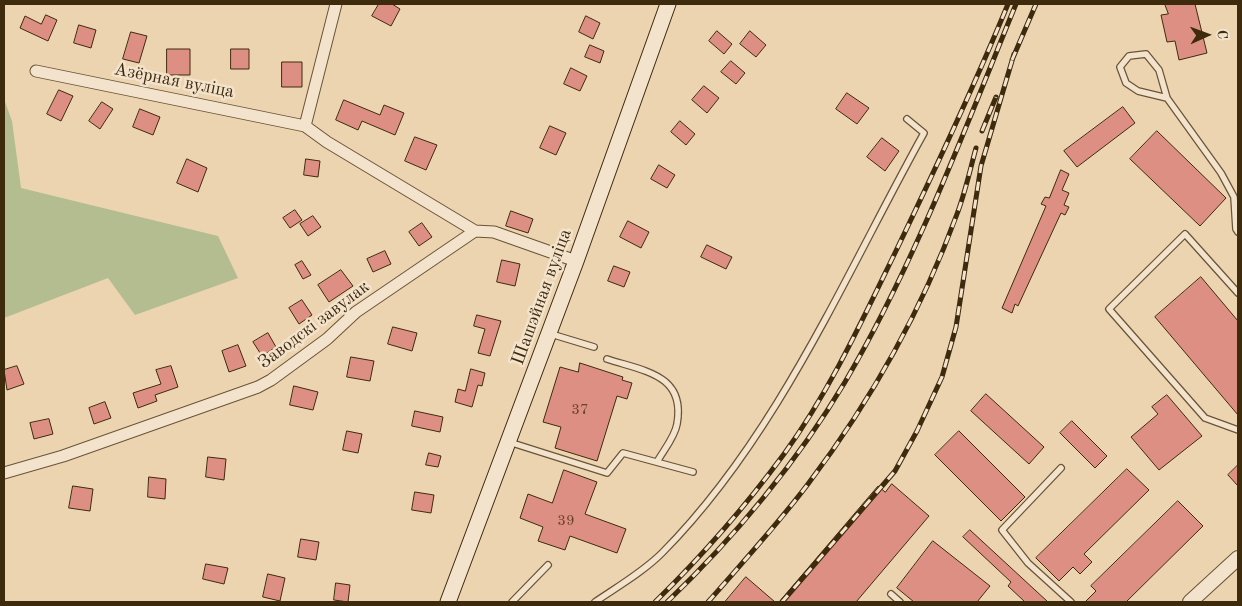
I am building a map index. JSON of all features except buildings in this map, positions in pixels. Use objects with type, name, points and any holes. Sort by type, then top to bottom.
[{"type":"main road","name":"Шашэйная вуліца","points":[[448,602],[576,261],[668,4]]},
{"type":"street","points":[[305,126],[336,4]]},
{"type":"street","name":"Азёрная вуліца","points":[[36,72],[305,126],[327,142],[475,231]]},
{"type":"street","points":[[475,231],[494,232],[576,261]]},
{"type":"street","name":"Заводскі завулак","points":[[4,473],[63,456],[258,387],[272,380],[327,339],[356,312],[475,231]]},
{"type":"street","points":[[1190,602],[1238,558]]},
{"type":"lane","points":[[1167,98],[1138,90],[1126,83],[1120,67],[1129,56],[1146,54],[1159,70],[1167,98],[1221,173],[1234,197],[1236,229],[1238,232]]},
{"type":"lane","points":[[595,602],[662,554],[709,498],[763,427],[800,366],[924,133],[907,119]]},
{"type":"lane","points":[[1238,293],[1185,234],[1109,308],[1205,418],[1238,430]]},
{"type":"lane","points":[[549,333],[594,347]]},
{"type":"lane","points":[[607,359],[659,376],[672,386],[677,408],[677,426],[657,462]]},
{"type":"lane","points":[[509,442],[608,473],[623,453],[693,472]]},
{"type":"lane","points":[[1061,468],[1002,530],[1028,563],[1071,602]]},
{"type":"lane","points":[[512,602],[548,565]]},
{"type":"lane","points":[[891,594],[900,602]]},
{"type":"green space","points":[[4,99],[12,121],[21,188],[218,236],[238,278],[135,315],[108,278],[4,318]]},
{"type":"railway","points":[[655,602],[706,549],[738,512],[784,454],[816,406],[857,332],[909,224],[967,99],[1008,4]]},
{"type":"railway","points":[[667,602],[692,578],[763,498],[807,441],[845,382],[894,291],[916,244],[958,148],[1016,4]]},
{"type":"railway","points":[[1012,60],[1036,4]]},
{"type":"railway","points":[[782,602],[895,471],[917,431],[942,377],[956,327],[981,166],[1014,54]]},
{"type":"railway","points":[[982,131],[996,97]]},
{"type":"railway","points":[[708,602],[772,529],[808,484],[853,421],[873,388],[893,354],[928,285],[957,214],[976,148]]}]
